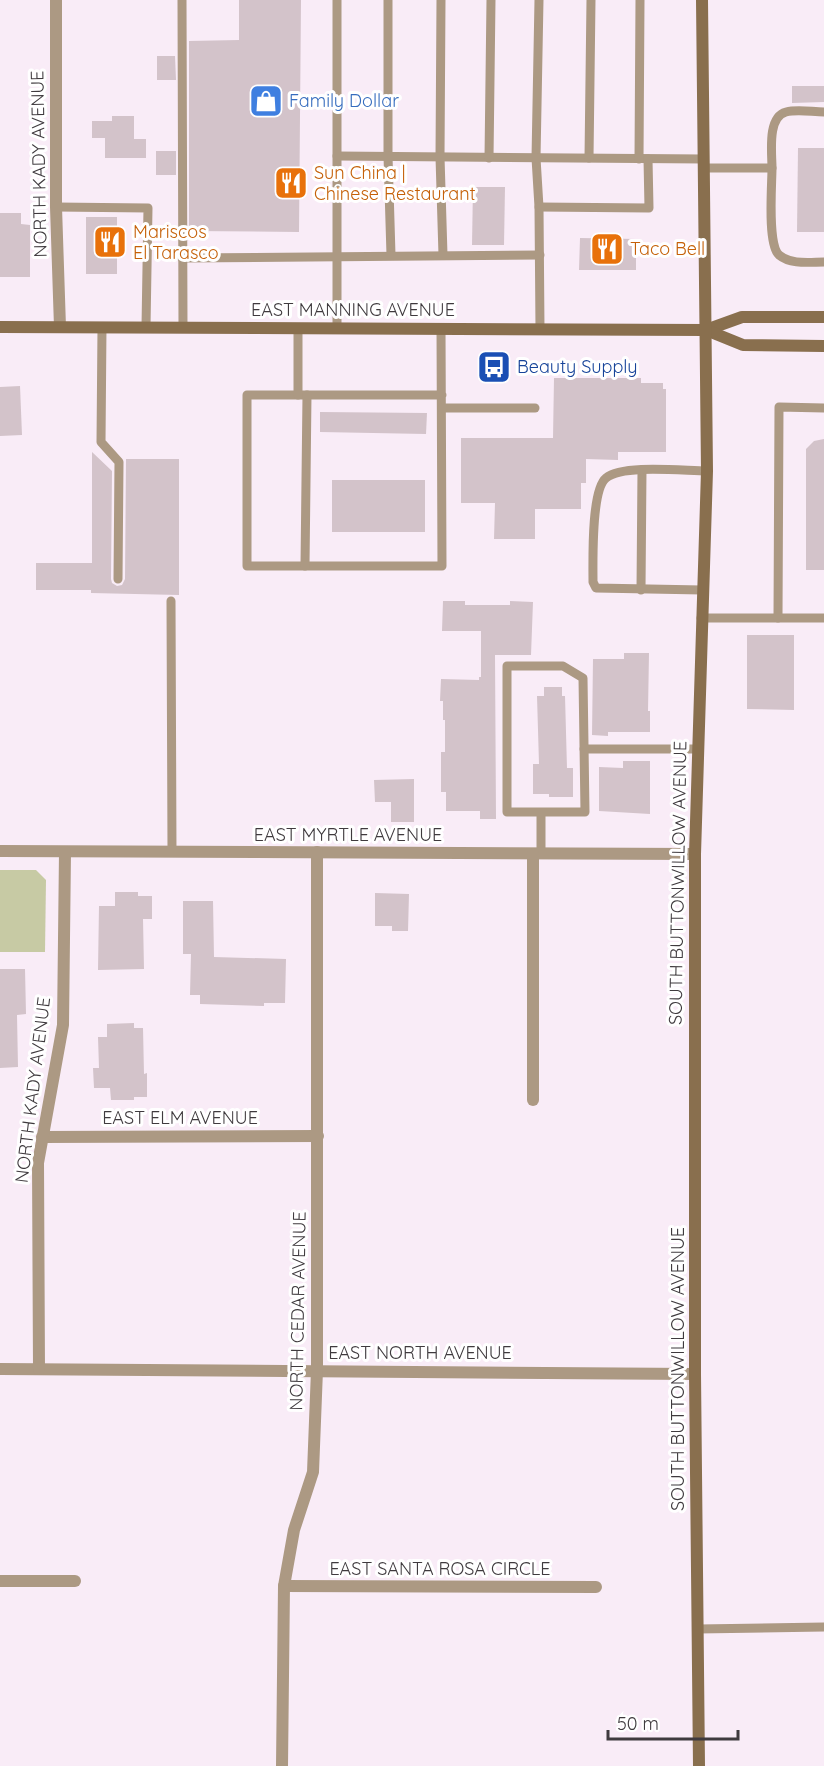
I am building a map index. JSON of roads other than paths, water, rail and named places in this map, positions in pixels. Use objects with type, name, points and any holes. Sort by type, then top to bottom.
[{"type":"street","name":"NORTH KADY AVENUE","points":[[56,0],[56,207],[60,327]]},
{"type":"street","name":"SOUTH BUTTONWILLOW AVENUE","points":[[699,1766],[695,1374],[695,854],[707,471],[702,0]]},
{"type":"street","name":"EAST MANNING AVENUE","points":[[0,327],[706,330],[742,316],[824,317]]},
{"type":"street","name":"EAST MANNING AVENUE","points":[[706,330],[743,345],[824,346]]},
{"type":"street","name":"EAST MYRTLE AVENUE","points":[[0,851],[695,854]]},
{"type":"street","name":"NORTH KADY AVENUE","points":[[39,1369],[38,1162],[63,1025],[65,852]]},
{"type":"street","name":"NORTH CEDAR AVENUE","points":[[282,1766],[284,1586],[294,1530],[313,1472],[317,1370],[317,852]]},
{"type":"street","points":[[532,1100],[537,854]]},
{"type":"street","name":"EAST ELM AVENUE","points":[[42,1137],[318,1136]]},
{"type":"street","name":"EAST NORTH AVENUE","points":[[0,1369],[695,1374]]},
{"type":"street","points":[[0,1581],[75,1581]]},
{"type":"street","name":"EAST SANTA ROSA CIRCLE","points":[[284,1586],[596,1587]]},
{"type":"lane","points":[[182,0],[183,327]]},
{"type":"lane","points":[[337,0],[337,328]]},
{"type":"lane","points":[[388,0],[388,156],[391,255]]},
{"type":"lane","points":[[441,0],[440,157],[443,255]]},
{"type":"lane","points":[[489,158],[491,0]]},
{"type":"lane","points":[[539,0],[536,158],[539,207],[540,329]]},
{"type":"lane","points":[[589,158],[591,0]]},
{"type":"lane","points":[[539,207],[649,208],[644,159],[640,0]]},
{"type":"lane","points":[[824,112],[787,112],[778,117],[773,127],[772,168],[773,239],[776,250],[779,255],[791,261],[824,262]]},
{"type":"lane","points":[[337,156],[644,159],[772,168]]},
{"type":"lane","points":[[56,207],[148,208],[146,327]]},
{"type":"lane","points":[[182,258],[540,255]]},
{"type":"lane","points":[[102,327],[101,442],[119,462],[118,579]]},
{"type":"lane","points":[[298,328],[306,566]]},
{"type":"lane","points":[[441,328],[442,395],[442,566],[247,566],[247,395],[442,395]]},
{"type":"lane","points":[[778,618],[779,407],[824,408]]},
{"type":"lane","points":[[442,408],[535,408]]},
{"type":"lane","points":[[702,590],[596,588],[593,582],[597,491],[605,478],[615,473],[642,470],[707,471]]},
{"type":"lane","points":[[641,590],[642,470]]},
{"type":"lane","points":[[171,601],[172,852]]},
{"type":"lane","points":[[701,618],[824,618]]},
{"type":"lane","points":[[507,666],[563,666],[583,678],[585,812],[541,812],[507,812],[507,666]]},
{"type":"lane","points":[[584,750],[697,750]]},
{"type":"lane","points":[[537,854],[541,812]]},
{"type":"lane","points":[[699,1629],[824,1627]]},
{"type":"place","name":"Family Dollar","points":[[266,101]]},
{"type":"place","name":"Sun China | Chinese Restaurant","points":[[291,183]]},
{"type":"place","name":"Mariscos El Tarasco","points":[[110,242]]},
{"type":"place","name":"Taco Bell","points":[[607,249]]},
{"type":"place","name":"Beauty Supply","points":[[494,367]]}]
